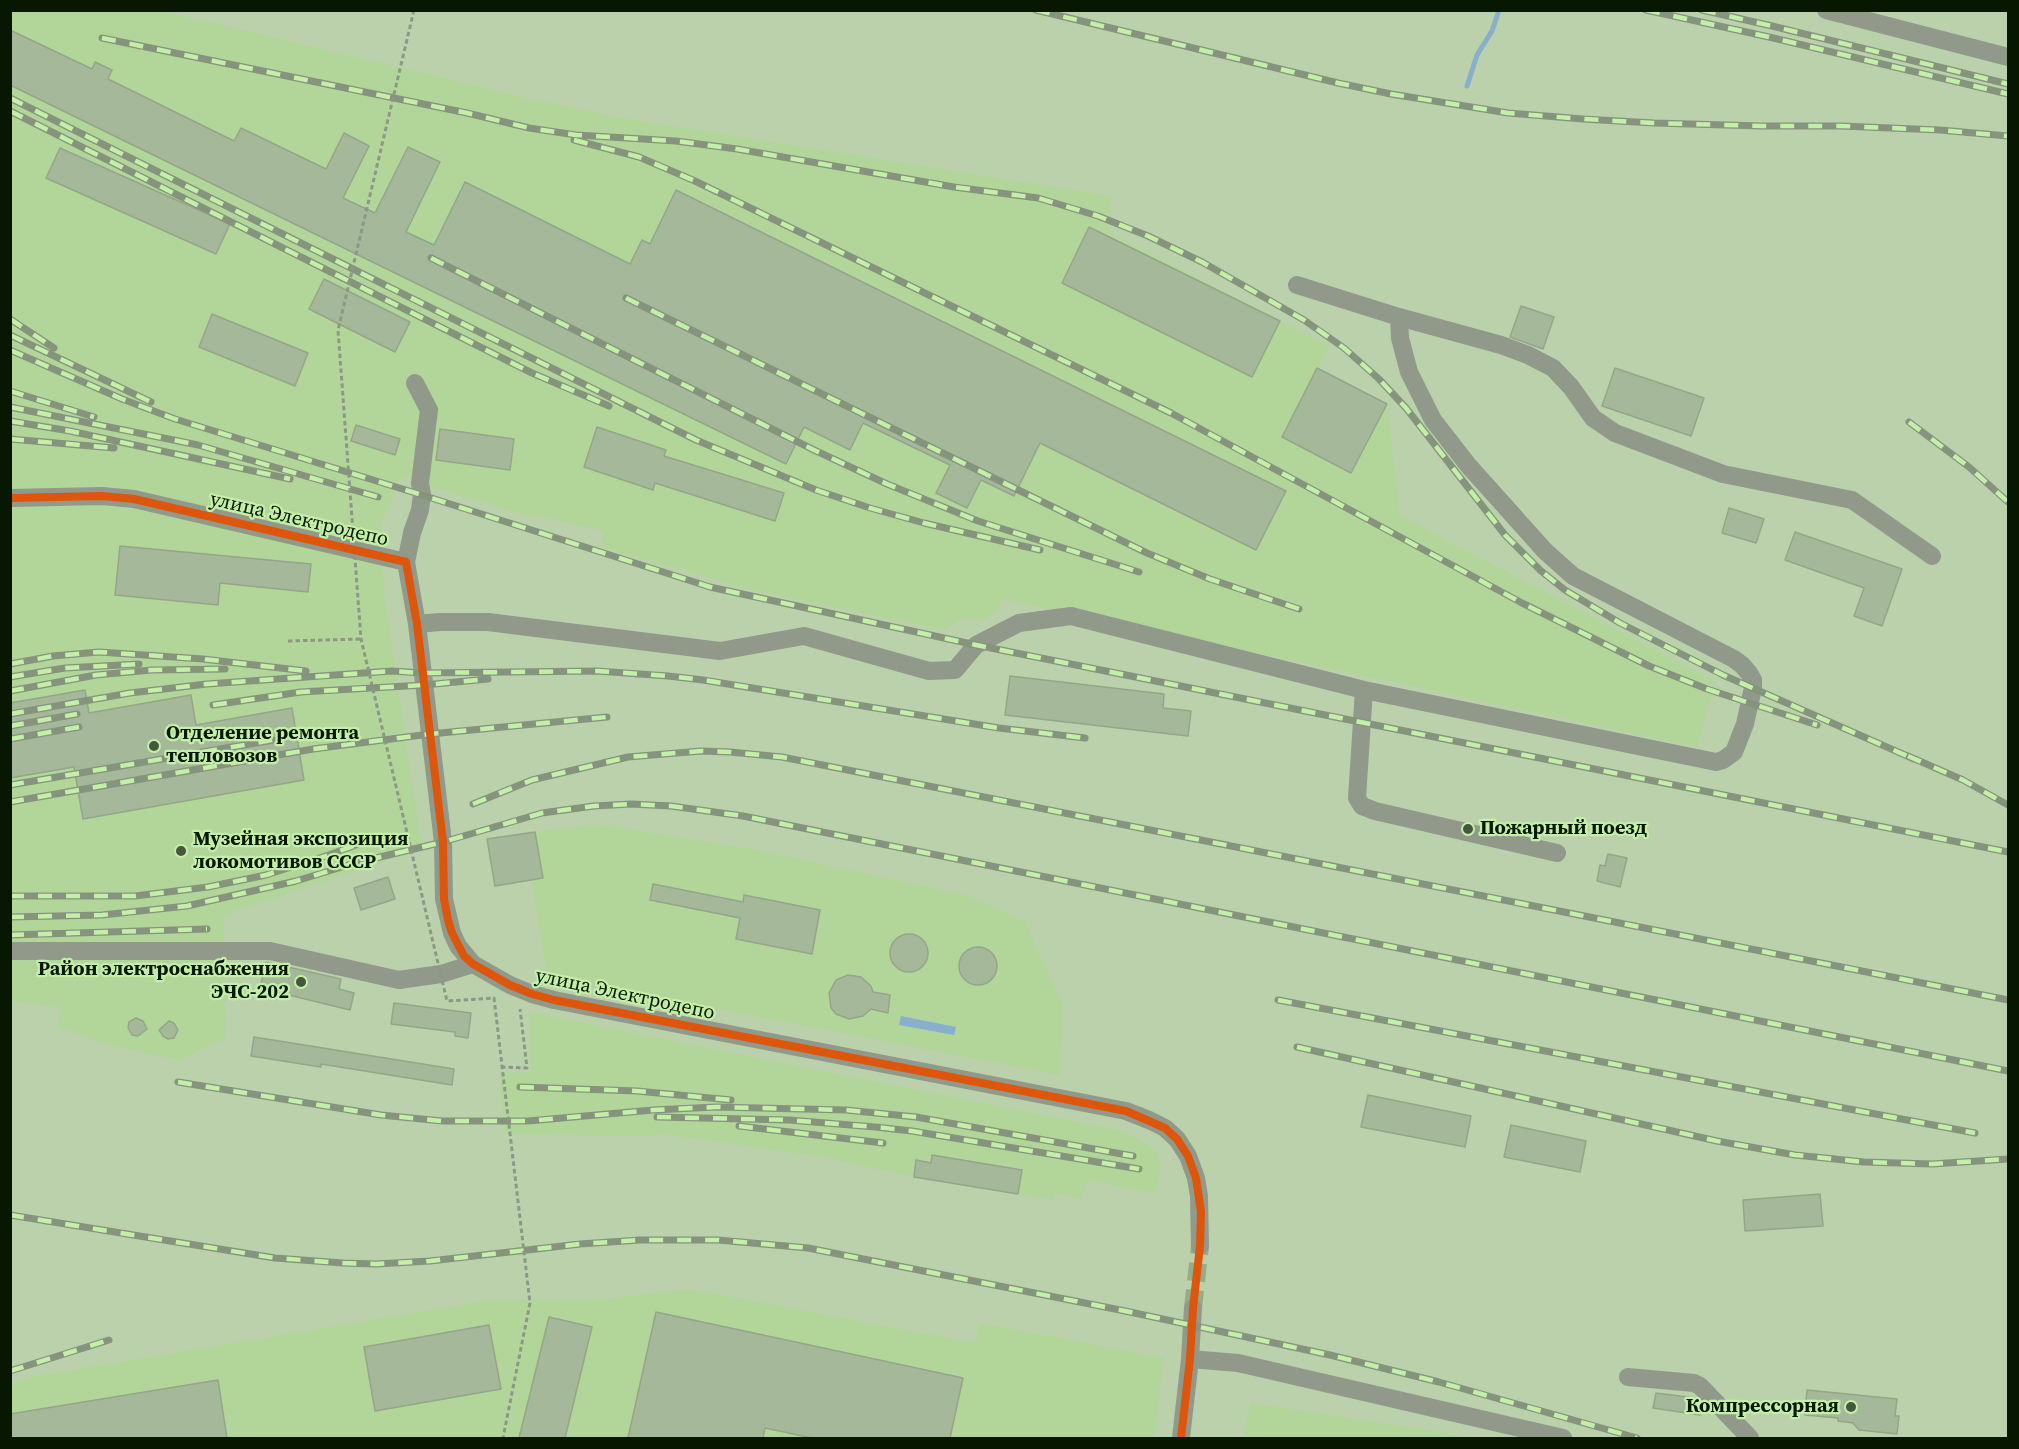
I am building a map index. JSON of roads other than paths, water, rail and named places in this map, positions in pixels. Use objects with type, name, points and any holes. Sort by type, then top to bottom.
[{"type":"street","points":[[1826,10],[2008,57]]},
{"type":"street","points":[[1297,285],[1501,345],[1541,360],[1553,368],[1571,387],[1593,418],[1615,433],[1723,474],[1852,500],[1932,556]]},
{"type":"street","points":[[417,624],[449,621],[488,622],[720,651],[804,636],[929,671],[955,670],[976,645],[1019,623],[1071,616],[1364,690],[1716,762],[1724,760],[1734,752],[1742,733],[1753,688],[1753,680],[1749,673],[1734,659],[1572,576],[1545,551],[1468,465],[1433,420],[1409,372],[1400,338],[1399,316]]},
{"type":"street","points":[[406,562],[420,510],[420,483],[429,410],[415,383]]},
{"type":"street","name":"улица Электродепо","points":[[10,498],[102,496],[134,499],[406,562],[417,624],[443,842],[444,899],[452,933],[458,946],[473,964],[510,985],[554,1000],[1126,1112],[1149,1120],[1165,1128],[1177,1139],[1188,1156],[1196,1178],[1199,1196],[1200,1246]]},
{"type":"street","points":[[1364,690],[1357,798],[1362,806],[1375,811],[1557,853]]},
{"type":"street","points":[[10,951],[270,951],[399,980],[441,974],[473,964]]},
{"type":"street","points":[[1181,1438],[1193,1308]]},
{"type":"street","points":[[1190,1359],[1238,1363],[1563,1438]]},
{"type":"street","points":[[1628,1377],[1694,1383],[1700,1386],[1750,1438]]},
{"type":"water","points":[[901,1016],[956,1027],[954,1035],[899,1025]]},
{"type":"waterway","points":[[1467,86],[1477,55],[1492,31],[1499,10]]},
{"type":"tunnel","points":[[1193,1308],[1200,1246]]},
{"type":"railway","points":[[1036,10],[1338,83],[1508,113],[1654,123],[1841,126],[1940,130],[2008,136]]},
{"type":"railway","points":[[1646,10],[2008,94]]},
{"type":"railway","points":[[1702,10],[2008,84]]},
{"type":"railway","points":[[102,38],[467,113],[529,128],[576,135],[676,141],[737,149],[954,187],[1038,198],[1098,216],[1148,236],[1202,262],[1304,320],[1344,348],[1379,379],[1406,408],[1505,535],[1541,571],[1565,590],[1620,623],[1723,675],[1914,759]]},
{"type":"railway","points":[[10,98],[696,440],[816,490],[870,508],[1040,550]]},
{"type":"railway","points":[[10,111],[532,373],[609,406]]},
{"type":"railway","points":[[574,140],[639,157],[695,181],[1171,413],[1522,603],[1649,666],[1707,689],[1817,725]]},
{"type":"railway","points":[[431,258],[814,450],[887,484],[978,521],[1139,572]]},
{"type":"railway","points":[[626,298],[1147,553],[1210,579],[1299,609]]},
{"type":"railway","points":[[10,319],[54,348]]},
{"type":"railway","points":[[10,335],[151,402]]},
{"type":"railway","points":[[10,350],[122,399],[175,419],[710,587],[976,645],[2008,852]]},
{"type":"railway","points":[[10,391],[94,417]]},
{"type":"railway","points":[[10,407],[198,445],[378,497]]},
{"type":"railway","points":[[10,421],[70,431],[290,479]]},
{"type":"railway","points":[[1909,422],[1969,467],[2008,502]]},
{"type":"railway","points":[[10,439],[114,448]]},
{"type":"railway","points":[[10,664],[53,656],[99,652],[203,659],[306,671]]},
{"type":"railway","points":[[10,677],[65,668],[139,664]]},
{"type":"railway","points":[[10,691],[96,675],[152,670],[225,669]]},
{"type":"railway","points":[[10,714],[130,693],[207,684],[392,671],[422,673],[597,671],[703,680],[999,728],[1085,738]]},
{"type":"railway","points":[[213,705],[301,692],[488,679]]},
{"type":"railway","points":[[10,726],[77,714]]},
{"type":"railway","points":[[10,802],[313,749],[430,734],[607,717]]},
{"type":"railway","points":[[10,739],[79,727]]},
{"type":"railway","points":[[10,785],[273,740]]},
{"type":"railway","points":[[473,804],[532,780],[628,757],[701,751],[782,757],[2008,1000]]},
{"type":"railway","points":[[1908,756],[1963,780],[2008,805]]},
{"type":"railway","points":[[10,917],[102,915],[187,906],[296,881],[542,813],[594,806],[631,804],[671,806],[743,816],[2008,1071]]},
{"type":"railway","points":[[10,896],[135,896],[208,887],[266,875],[377,837]]},
{"type":"railway","points":[[10,935],[207,929]]},
{"type":"railway","points":[[1278,1000],[1975,1133]]},
{"type":"railway","points":[[1297,1047],[1717,1141],[1795,1155],[1864,1162],[1932,1164],[2008,1159]]},
{"type":"railway","points":[[178,1082],[381,1115],[442,1121],[528,1121],[716,1107],[846,1110],[916,1117],[1133,1156]]},
{"type":"railway","points":[[520,1087],[637,1091],[731,1100]]},
{"type":"railway","points":[[657,1117],[789,1120],[875,1127],[912,1131],[1139,1169]]},
{"type":"railway","points":[[739,1126],[883,1143]]},
{"type":"railway","points":[[10,1215],[275,1258],[343,1263],[430,1261],[580,1244],[640,1240],[718,1240],[808,1248],[1130,1312],[1330,1355],[1439,1382],[1637,1438]]},
{"type":"railway","points":[[10,1371],[109,1340]]},
{"type":"place","name":"Отделение ремонта тепловозов","points":[[154,746]]},
{"type":"place","name":"Пожарный поезд","points":[[1468,829]]},
{"type":"place","name":"Музейная экспозиция локомотивов СССР","points":[[181,851]]},
{"type":"place","name":"Район электроснабжения ЭЧС-202","points":[[301,982]]},
{"type":"place","name":"Компрессорная","points":[[1851,1407]]}]
